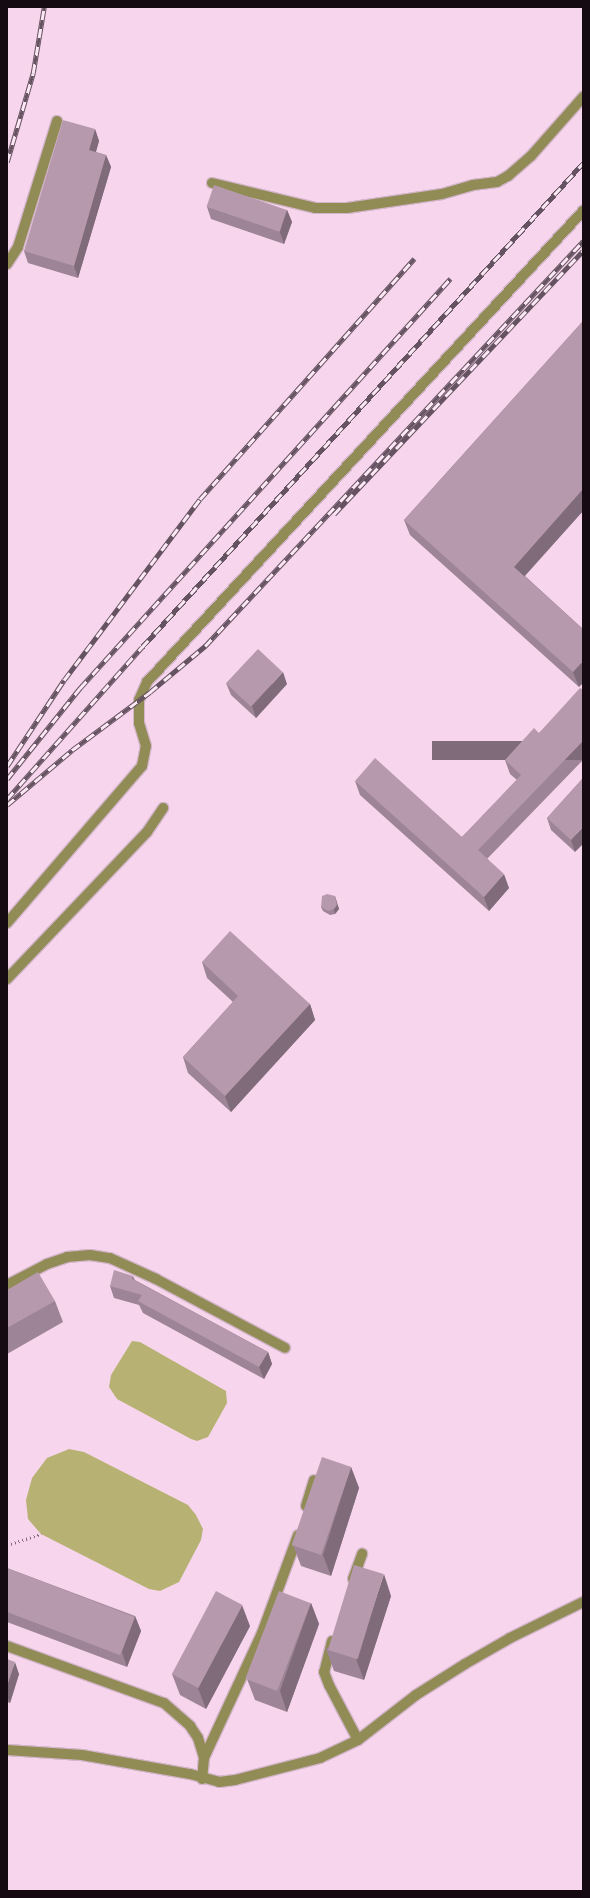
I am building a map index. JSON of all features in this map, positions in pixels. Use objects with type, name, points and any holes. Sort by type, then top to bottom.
[{"type":"lane","points":[[212,183],[315,208],[347,208],[442,194],[473,185],[497,182],[508,176],[531,156],[583,97]]},
{"type":"lane","points":[[7,264],[18,247],[57,121]]},
{"type":"lane","points":[[7,923],[142,766],[146,746],[139,723],[139,700],[147,682],[583,211]]},
{"type":"lane","points":[[7,979],[147,832],[163,808]]},
{"type":"lane","points":[[7,1285],[47,1264],[67,1257],[90,1255],[110,1258],[156,1279],[285,1348]]},
{"type":"lane","points":[[202,1779],[204,1758],[262,1633],[290,1561],[314,1480]]},
{"type":"lane","points":[[350,1589],[362,1554]]},
{"type":"lane","points":[[7,1750],[82,1755],[190,1774],[202,1779],[219,1782],[235,1780],[320,1758],[358,1740],[416,1695],[465,1664],[510,1638],[583,1602]]},
{"type":"lane","points":[[335,1632],[324,1672],[329,1685],[358,1740]]},
{"type":"lane","points":[[7,1646],[164,1703],[190,1726],[198,1738],[204,1758]]},
{"type":"path","points":[[7,1545],[41,1534]]},
{"type":"shaded area","points":[[132,1341],[140,1342],[226,1391],[227,1403],[208,1437],[197,1441],[191,1439],[117,1399],[109,1387],[111,1375]]},
{"type":"shaded area","points":[[69,1449],[84,1452],[188,1505],[196,1515],[203,1529],[201,1540],[179,1582],[160,1591],[149,1589],[41,1534],[28,1519],[26,1500],[32,1478],[47,1458]]},
{"type":"building","points":[[63,120],[95,129],[89,150],[106,155],[74,266],[24,251]]},
{"type":"building","points":[[214,185],[287,210],[279,232],[207,207]]},
{"type":"building","points":[[583,321],[583,489],[514,567],[583,629],[583,661],[573,672],[404,520]]},
{"type":"building","points":[[258,649],[283,672],[251,707],[226,683]]},
{"type":"building","points":[[580,688],[583,690],[583,741],[478,850],[504,874],[484,897],[355,781],[375,758],[462,837],[521,775],[505,760],[534,728],[539,733]]},
{"type":"building","points":[[583,778],[583,827],[571,840],[547,818]]},
{"type":"building","points":[[327,894],[335,896],[337,905],[334,909],[328,911],[321,907],[322,896]]},
{"type":"building","points":[[230,931],[310,1004],[225,1096],[183,1057],[238,996],[202,962]]},
{"type":"building","points":[[114,1270],[133,1276],[132,1279],[268,1352],[259,1367],[138,1301],[142,1295],[110,1286]]},
{"type":"building","points":[[38,1272],[55,1301],[7,1328],[7,1290]]},
{"type":"building","points":[[322,1457],[351,1467],[321,1555],[292,1545]]},
{"type":"building","points":[[354,1565],[384,1574],[358,1659],[328,1650]]},
{"type":"building","points":[[7,1568],[135,1617],[120,1655],[7,1612]]},
{"type":"building","points":[[216,1591],[242,1605],[198,1688],[172,1674]]},
{"type":"building","points":[[279,1591],[311,1603],[277,1691],[245,1679]]},
{"type":"building","points":[[7,1659],[15,1662],[7,1686]]},
{"type":"railway","points":[[7,162],[33,73],[44,7]]},
{"type":"railway","points":[[7,799],[142,647],[583,163]]},
{"type":"railway","points":[[7,805],[72,750],[150,692],[205,646],[583,241]]},
{"type":"railway","points":[[334,514],[583,251]]},
{"type":"railway","points":[[7,766],[64,680],[200,499],[414,259]]},
{"type":"railway","points":[[7,779],[80,688],[450,279]]}]
